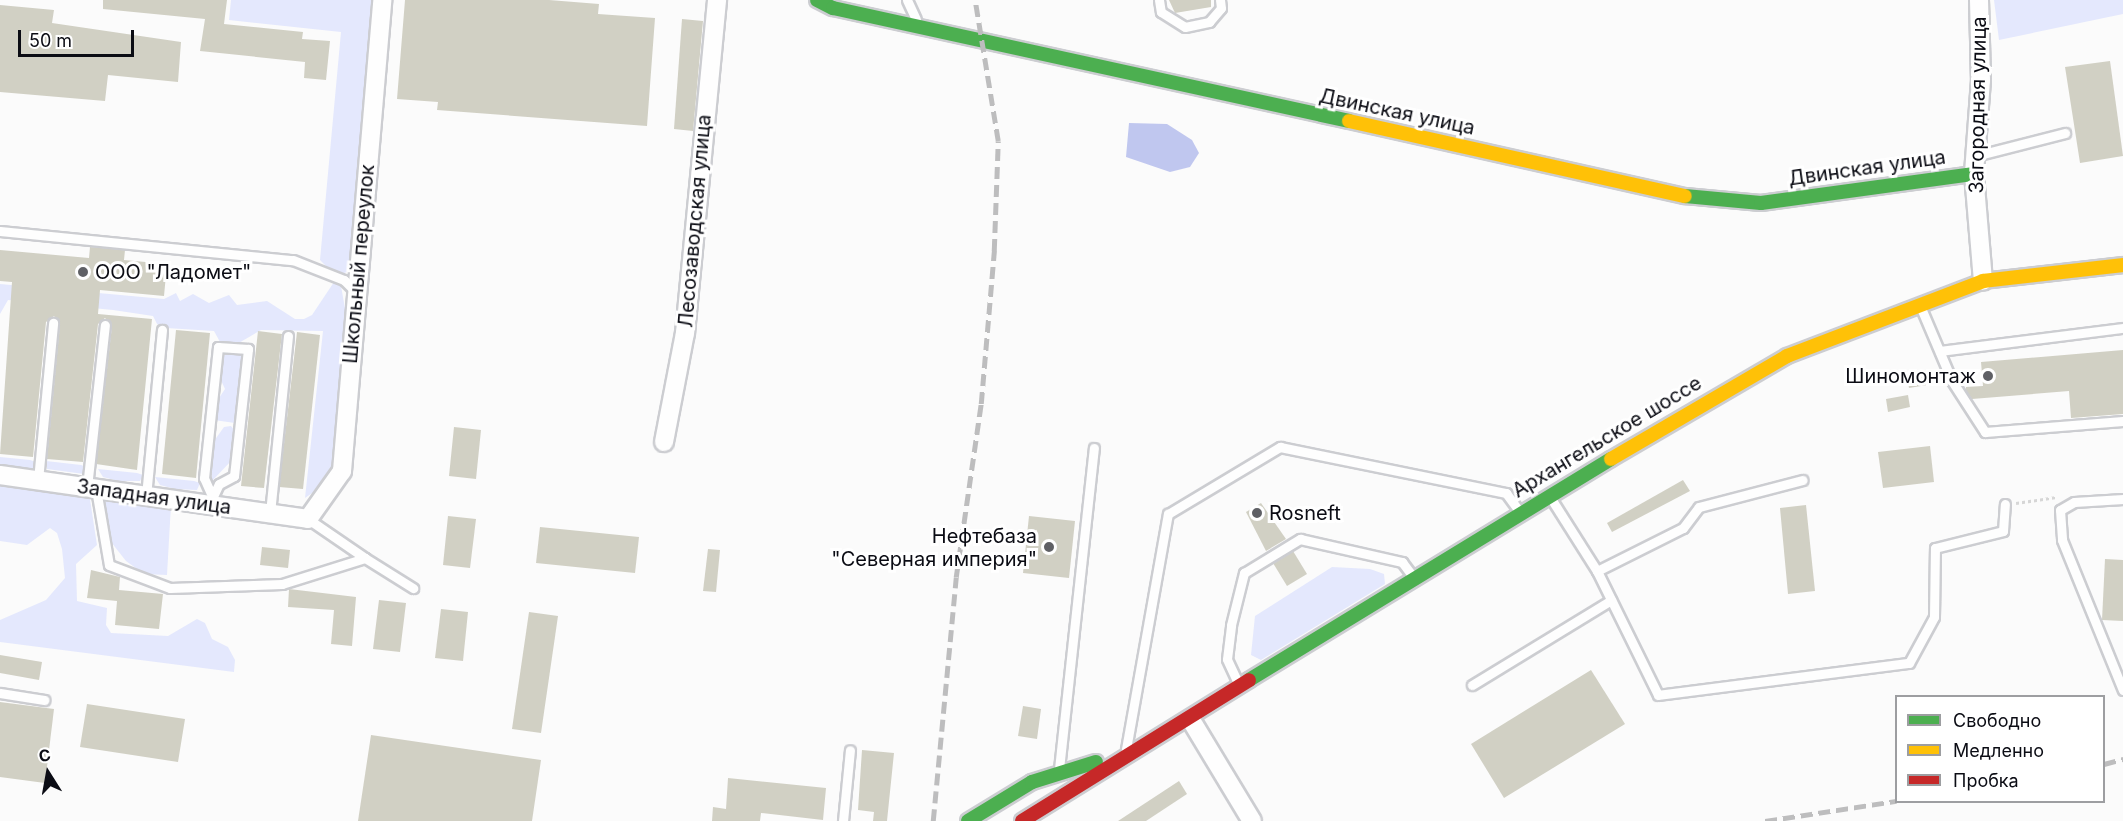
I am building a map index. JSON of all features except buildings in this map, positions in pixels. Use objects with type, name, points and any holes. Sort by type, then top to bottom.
[{"type":"main road","name":"Двинская улица","points":[[817,0],[833,8],[919,24],[984,42],[1710,201],[1761,203],[1975,165]]},
{"type":"main road","name":"Архангельское шоссе","points":[[1022,821],[1191,720],[1520,512],[1787,356],[1918,304],[1983,282],[2123,265]]},
{"type":"main road","name":"Архангельское шоссе","points":[[968,821],[1052,776],[1152,743]]},
{"type":"main road","points":[[1052,776],[1058,799]]},
{"type":"street","name":"Школьный переулок","points":[[308,519],[342,471],[382,0]]},
{"type":"street","name":"Лесозаводская улица","points":[[664,442],[685,333],[717,0]]},
{"type":"street","name":"Загородная улица","points":[[1979,0],[1981,80],[1975,165],[1983,282]]},
{"type":"street","name":"Западная улица","points":[[0,475],[146,496],[210,499],[308,519]]},
{"type":"street","points":[[1191,720],[1252,821]]},
{"type":"lane","points":[[907,0],[919,24]]},
{"type":"lane","points":[[1159,0],[1161,12],[1185,27],[1209,22],[1221,8],[1220,0]]},
{"type":"lane","points":[[1975,165],[2066,133]]},
{"type":"lane","points":[[0,231],[293,260],[344,280],[356,292]]},
{"type":"lane","points":[[1918,304],[1962,402],[1984,432],[2123,421]]},
{"type":"lane","points":[[38,480],[54,323]]},
{"type":"lane","points":[[105,325],[91,488],[108,565],[170,588],[282,584],[365,558]]},
{"type":"lane","points":[[1940,351],[2123,328]]},
{"type":"lane","points":[[146,496],[162,330]]},
{"type":"lane","points":[[270,513],[288,336]]},
{"type":"lane","points":[[218,346],[248,349],[234,476],[210,499],[204,478],[218,346]]},
{"type":"lane","points":[[1125,752],[1168,514],[1280,447],[1506,493],[1520,512]]},
{"type":"lane","points":[[1052,776],[1094,448]]},
{"type":"lane","points":[[1598,571],[1683,528],[1699,507],[1803,480]]},
{"type":"lane","points":[[1549,495],[1598,571],[1658,695],[1909,663],[1934,617],[1935,548],[2003,531],[2005,504]]},
{"type":"lane","points":[[2123,498],[2074,502],[2060,510],[2062,540],[2123,690]]},
{"type":"lane","points":[[308,519],[413,588]]},
{"type":"lane","points":[[1240,688],[1227,659],[1231,625],[1244,573],[1300,540],[1402,562],[1414,578]]},
{"type":"lane","points":[[1472,685],[1611,600]]},
{"type":"lane","points":[[0,693],[44,700]]},
{"type":"lane","points":[[843,821],[850,750]]},
{"type":"path","points":[[2005,504],[2057,497],[2060,510]]},
{"type":"shaded area","points":[[231,0],[378,0],[353,270],[344,273],[330,270],[320,260],[341,32],[229,20]]},
{"type":"shaded area","points":[[1994,0],[2123,0],[2123,14],[1999,40]]},
{"type":"shaded area","points":[[334,282],[341,286],[346,314],[338,468],[327,483],[305,498],[323,331],[261,330],[237,344],[220,342],[214,331],[166,328],[157,324],[153,316],[113,310],[8,300],[0,314],[0,284],[164,299],[176,293],[180,301],[193,294],[209,303],[229,295],[237,305],[267,301],[295,319],[304,319],[312,315]]},
{"type":"shaded area","points":[[232,350],[241,353],[244,361],[235,423],[214,420],[215,404],[225,389],[219,376],[220,359]]},
{"type":"shaded area","points":[[231,426],[235,431],[232,460],[211,482],[214,441],[224,427]]},
{"type":"shaded area","points":[[0,457],[36,462],[33,469],[11,468],[0,465]]},
{"type":"shaded area","points":[[46,461],[86,467],[84,474],[47,469]]},
{"type":"shaded area","points":[[98,469],[143,475],[140,481],[118,481],[103,477]]},
{"type":"shaded area","points":[[155,477],[200,483],[197,490],[175,489],[160,485]]},
{"type":"shaded area","points":[[0,483],[89,493],[97,545],[76,564],[77,601],[107,608],[106,625],[111,633],[168,636],[197,619],[205,623],[212,639],[228,647],[235,660],[234,672],[0,642],[0,620],[46,600],[65,578],[62,549],[57,533],[50,528],[27,545],[0,541]]},
{"type":"shaded area","points":[[104,496],[171,505],[167,575],[144,574],[126,561],[111,542]]},
{"type":"shaded area","points":[[1332,567],[1370,569],[1384,574],[1385,584],[1261,660],[1251,655],[1255,616]]},
{"type":"water","points":[[1129,123],[1167,124],[1192,140],[1199,153],[1190,167],[1170,172],[1126,157]]},
{"type":"railway","points":[[933,821],[956,577],[981,404],[994,251],[998,141],[975,0]]},
{"type":"railway","points":[[2105,764],[2123,759]]},
{"type":"railway","points":[[1765,821],[1895,801]]},
{"type":"traffic: fast","points":[[817,0],[833,8],[1349,121]]},
{"type":"traffic: fast","points":[[1685,196],[1761,203],[1974,174]]},
{"type":"traffic: fast","points":[[1249,680],[1611,459]]},
{"type":"traffic: fast","points":[[968,821],[1032,782],[1096,762]]},
{"type":"traffic: slow","points":[[1349,121],[1685,196]]},
{"type":"traffic: slow","points":[[1611,459],[1787,356],[1983,281],[2123,265]]},
{"type":"traffic: jam","points":[[1022,821],[1249,680]]},
{"type":"place","name":"ООО \"Ладомет\"","points":[[83,272]]},
{"type":"place","name":"Шиномонтаж","points":[[1988,376]]},
{"type":"place","name":"Rosneft","points":[[1257,513]]},
{"type":"place","name":"Нефтебаза \"Северная империя\"","points":[[1049,547]]}]
